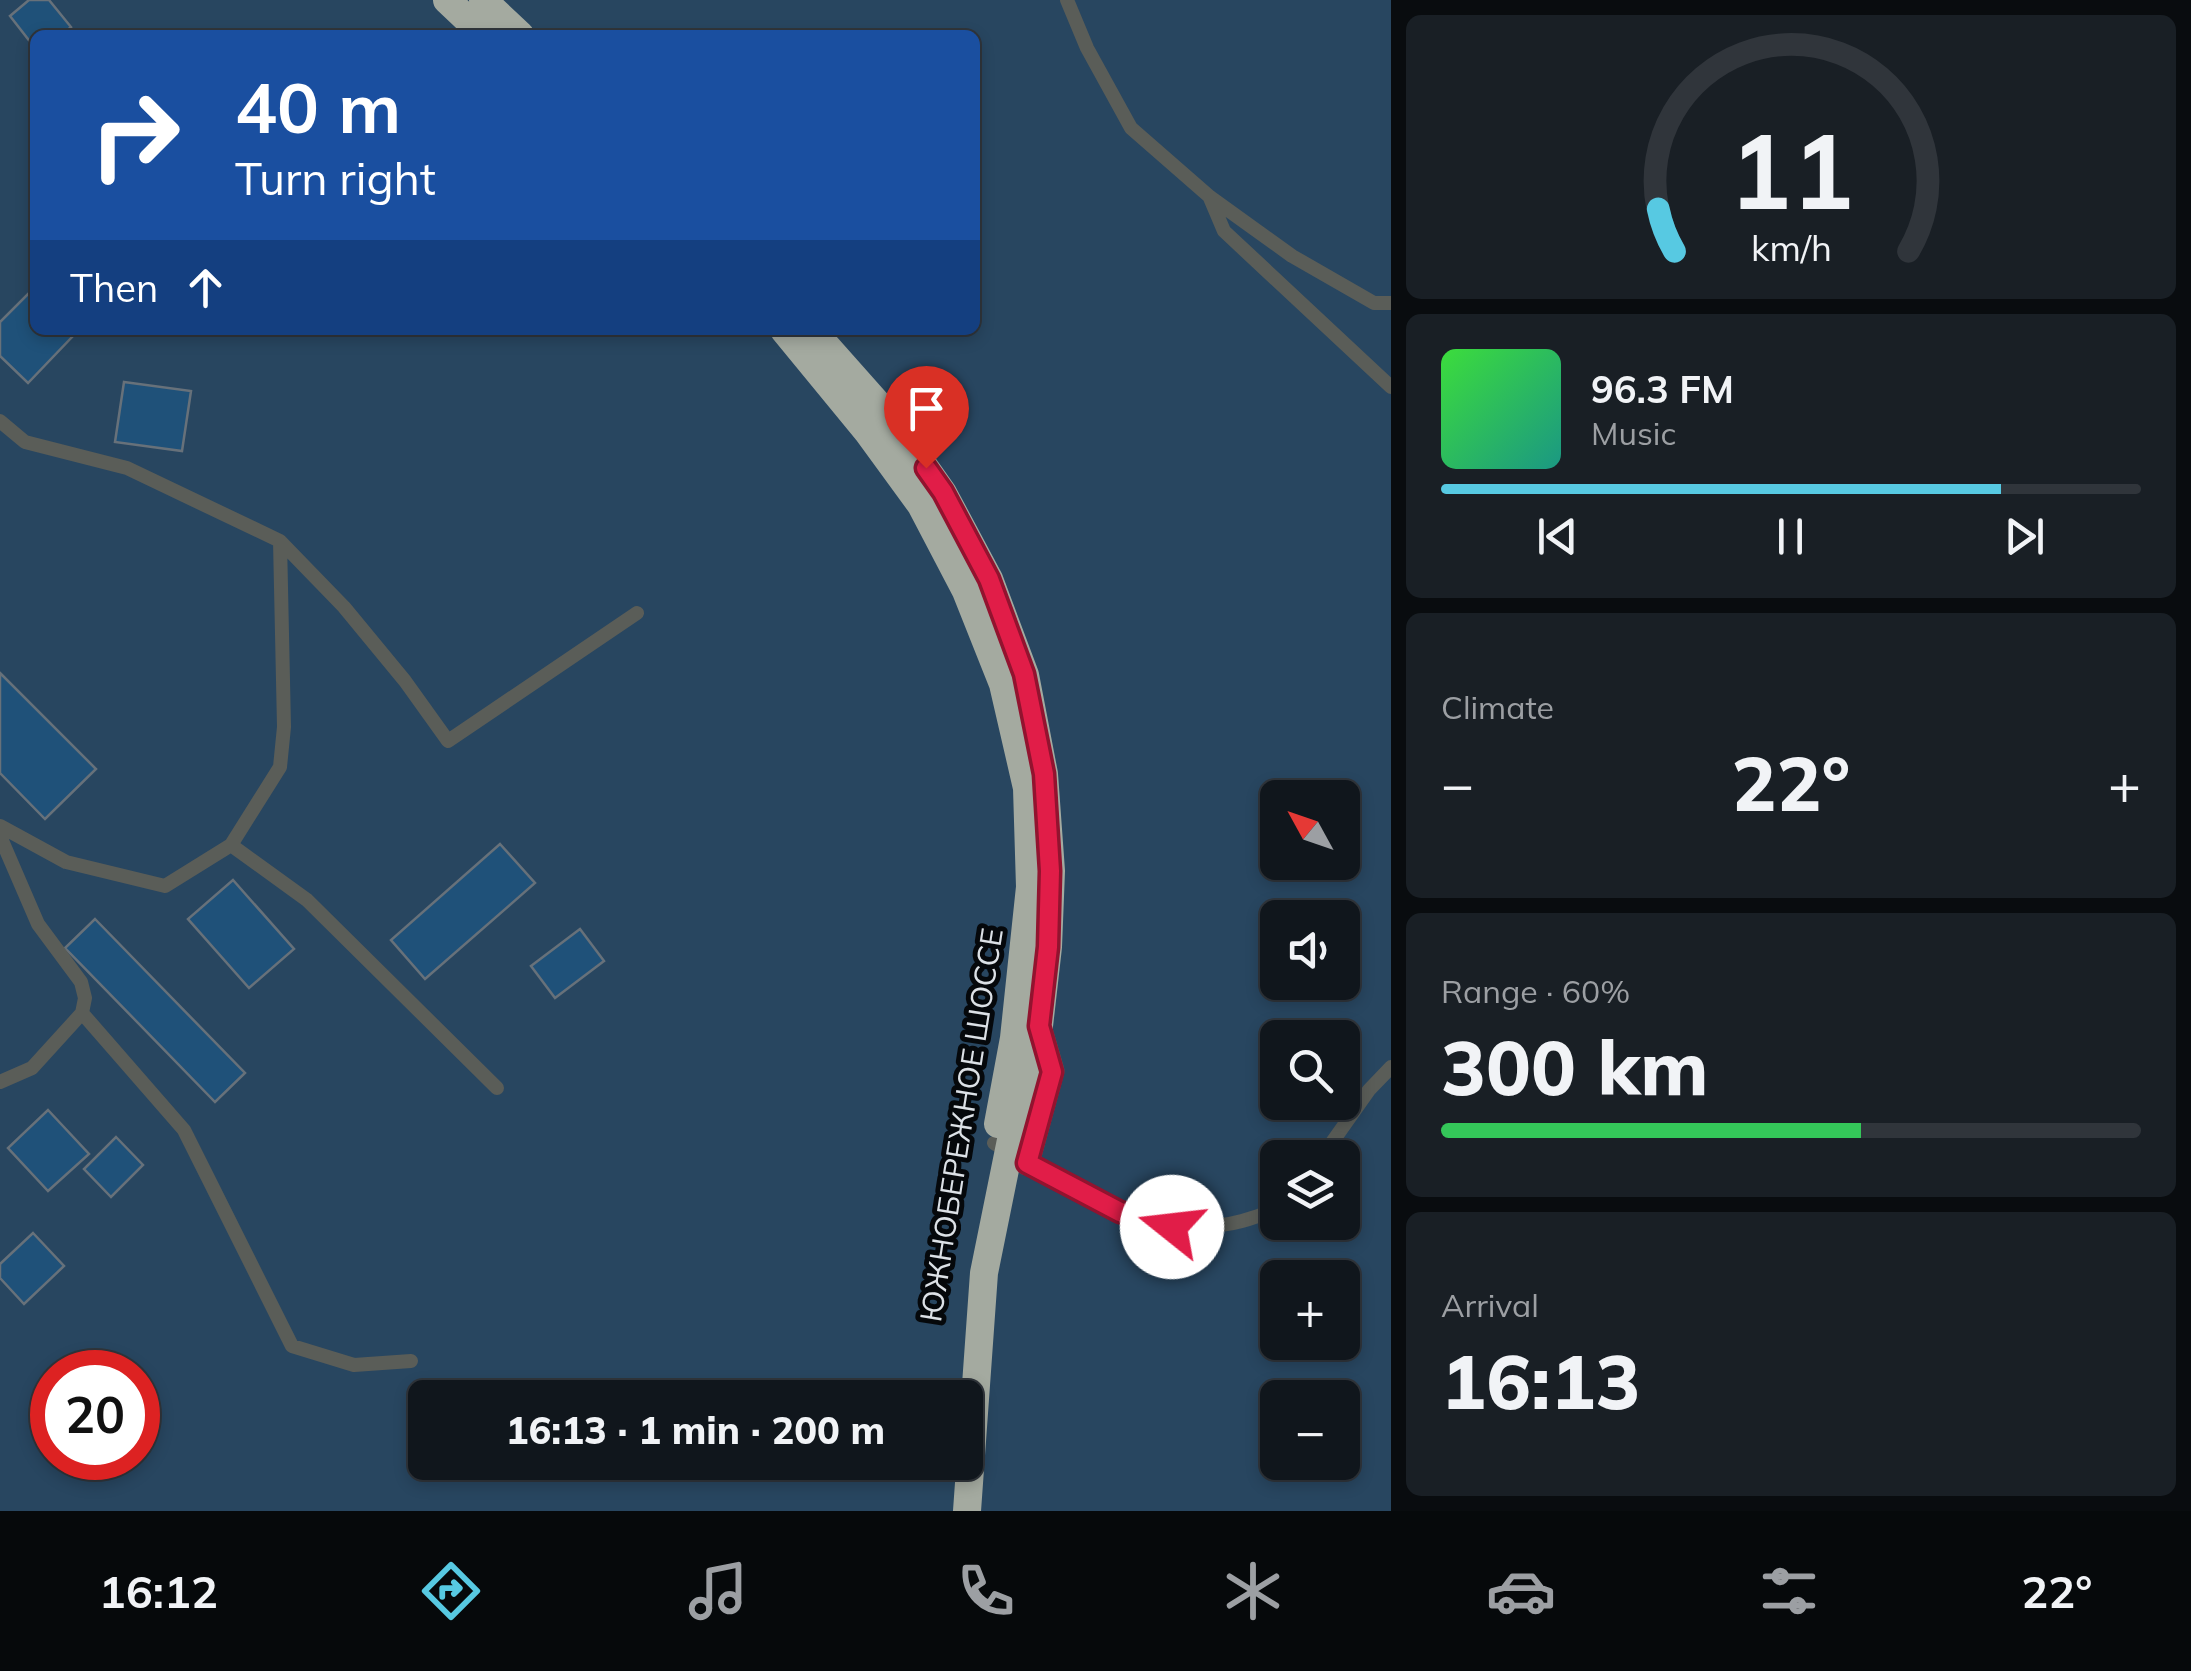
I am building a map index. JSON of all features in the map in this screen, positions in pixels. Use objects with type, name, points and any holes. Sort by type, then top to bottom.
[{"type":"highway","points":[[447,0],[479,30]]},
{"type":"highway","points":[[483,0],[515,30]]},
{"type":"highway","name":"ЮЖНОБЕРЕЖНОЕ ШОССЕ","points":[[788,335],[922,505],[966,591],[1003,684],[1027,788],[1030,886],[1006,1080],[1010,1153],[983,1196],[958,1380]]},
{"type":"highway","name":"ЮЖНОБЕРЕЖНОЕ ШОССЕ","points":[[816,335],[890,419],[943,492],[989,579],[1024,674],[1044,774],[1050,871],[1048,947],[1039,1026],[982,1288],[967,1511]]},
{"type":"highway","points":[[952,1511],[953,1480]]},
{"type":"lane","points":[[1067,0],[1088,48],[1132,128],[1210,197],[1292,256],[1374,303],[1391,303]]},
{"type":"lane","points":[[1210,197],[1224,231],[1391,388]]},
{"type":"lane","points":[[0,421],[25,442],[127,468],[280,540],[344,607],[448,741],[637,613]]},
{"type":"lane","points":[[0,826],[66,862],[166,886],[231,845],[280,767],[284,727],[280,540]]},
{"type":"lane","points":[[0,836],[38,924],[82,982],[86,998],[82,1013],[32,1068],[0,1082]]},
{"type":"lane","points":[[231,845],[307,900],[496,1088]]},
{"type":"lane","points":[[82,1013],[184,1130],[292,1346],[354,1364],[410,1360]]},
{"type":"lane","points":[[1334,1140],[1368,1090],[1391,1067]]},
{"type":"lane","points":[[1010,1153],[1120,1212],[1172,1227],[1222,1226],[1260,1216]]},
{"type":"shaded area","points":[[0,0],[1391,0],[1391,1511],[0,1511]]},
{"type":"building","points":[[29,0],[49,0],[71,27],[30,30],[30,42],[10,16]]},
{"type":"building","points":[[28,294],[30,335],[72,337],[28,383],[0,356],[0,322]]},
{"type":"building","points":[[124,382],[191,391],[182,451],[115,442]]},
{"type":"building","points":[[0,673],[96,769],[45,819],[0,773]]},
{"type":"building","points":[[500,844],[535,883],[425,979],[391,940]]},
{"type":"building","points":[[233,880],[294,949],[249,988],[188,919]]},
{"type":"building","points":[[95,919],[245,1073],[215,1102],[65,948]]},
{"type":"building","points":[[580,929],[604,961],[555,998],[531,966]]},
{"type":"building","points":[[48,1110],[89,1154],[48,1191],[8,1148]]},
{"type":"building","points":[[116,1137],[143,1165],[111,1197],[84,1169]]},
{"type":"building","points":[[33,1233],[64,1266],[24,1304],[0,1278],[0,1264]]},
{"type":"route","points":[[926,468],[989,579],[1024,674],[1044,774],[1050,871],[1048,947],[1039,1026],[1052,1072],[1027,1163],[1120,1212],[1172,1227]]}]
